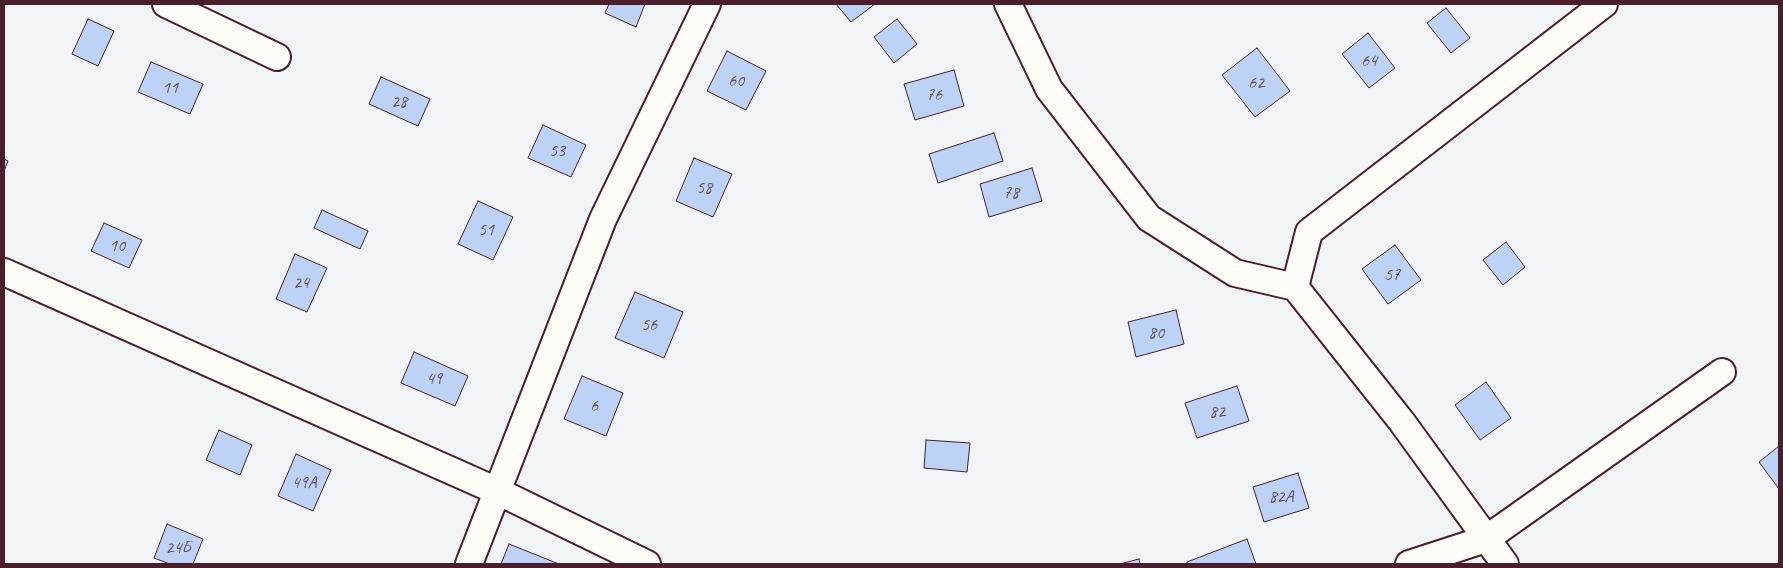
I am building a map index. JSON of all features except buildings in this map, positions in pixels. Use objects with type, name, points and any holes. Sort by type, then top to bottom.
[{"type":"street","points":[[166,4],[277,57]]},
{"type":"street","points":[[469,564],[603,219],[707,4]]},
{"type":"street","points":[[1008,4],[1049,89],[1149,218],[1235,273],[1295,287],[1402,422],[1505,564]]},
{"type":"street","points":[[1295,287],[1309,232],[1604,4]]},
{"type":"street","points":[[4,272],[497,491],[647,564]]},
{"type":"street","points":[[1409,564],[1486,539],[1722,372]]}]
